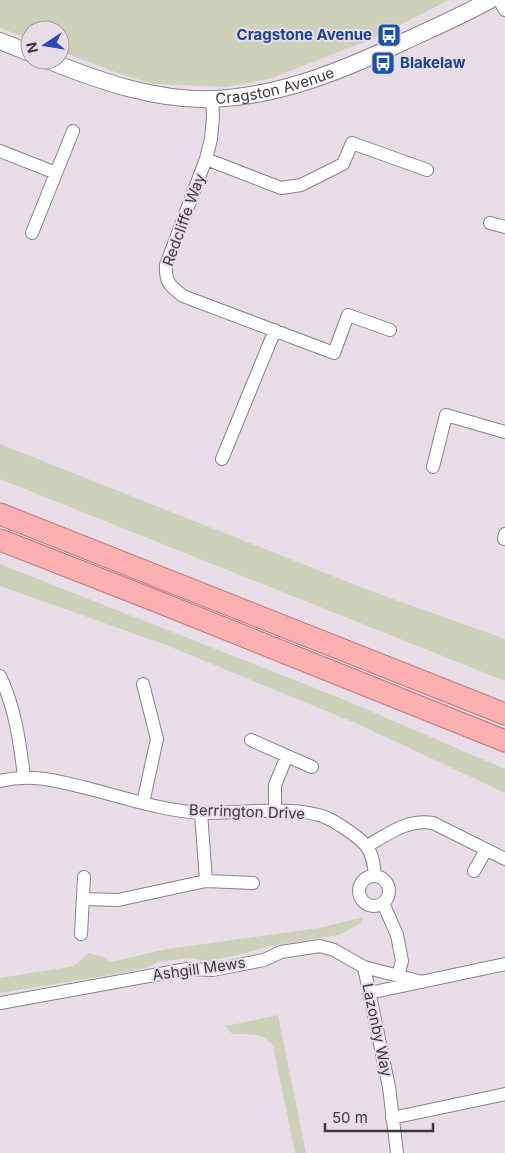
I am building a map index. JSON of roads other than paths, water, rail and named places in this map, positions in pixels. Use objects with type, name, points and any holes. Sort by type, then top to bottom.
[{"type":"highway","points":[[0,514],[505,713]]},
{"type":"highway","points":[[0,540],[160,602],[505,741]]},
{"type":"highway","points":[[478,730],[505,745]]},
{"type":"street","name":"Cragston Avenue","points":[[70,68],[141,92],[176,97],[212,99],[263,94],[317,78],[360,62],[490,0]]},
{"type":"street","points":[[499,0],[505,10]]},
{"type":"street","points":[[0,40],[20,49]]},
{"type":"street","name":"Redcliffe Way","points":[[212,99],[211,139],[206,159],[166,265],[165,276],[170,286],[183,296],[334,353],[348,315],[390,330]]},
{"type":"street","points":[[32,233],[73,131]]},
{"type":"street","points":[[206,159],[281,188],[301,185],[344,164],[352,143],[427,170]]},
{"type":"street","points":[[0,150],[56,173]]},
{"type":"street","points":[[490,223],[505,227]]},
{"type":"street","points":[[222,460],[275,330]]},
{"type":"street","points":[[433,467],[446,415],[505,432]]},
{"type":"street","points":[[0,676],[21,746],[24,777]]},
{"type":"street","points":[[143,684],[157,739],[143,803]]},
{"type":"street","points":[[251,740],[312,767]]},
{"type":"street","points":[[275,812],[274,785],[287,756]]},
{"type":"street","name":"Berrington Drive","points":[[0,781],[24,777],[53,779],[143,803],[201,813],[296,812],[326,817],[367,846]]},
{"type":"street","points":[[201,813],[206,881]]},
{"type":"street","points":[[375,876],[374,861],[367,846],[414,822],[433,823],[505,859]]},
{"type":"street","points":[[474,871],[486,850]]},
{"type":"street","points":[[375,876],[385,880],[388,884],[389,894],[383,903],[372,906],[363,900],[359,889],[365,879],[375,876]]},
{"type":"street","points":[[81,934],[84,877]]},
{"type":"street","points":[[83,899],[118,900],[206,881],[253,883]]},
{"type":"street","points":[[383,903],[397,936],[402,961],[398,976]]},
{"type":"street","name":"Ashgill Mews","points":[[0,1003],[186,969],[213,970],[264,960],[281,952],[320,946],[334,950],[364,967],[422,982]]},
{"type":"street","name":"Ashgill Mews","points":[[370,993],[505,964]]},
{"type":"street","name":"Lazonby Way","points":[[364,967],[389,1086],[397,1153]]},
{"type":"street","points":[[392,1118],[505,1094]]},
{"type":"place","name":"Cragstone Avenue","points":[[389,35]]},
{"type":"place","name":"Blakelaw","points":[[383,63]]}]
